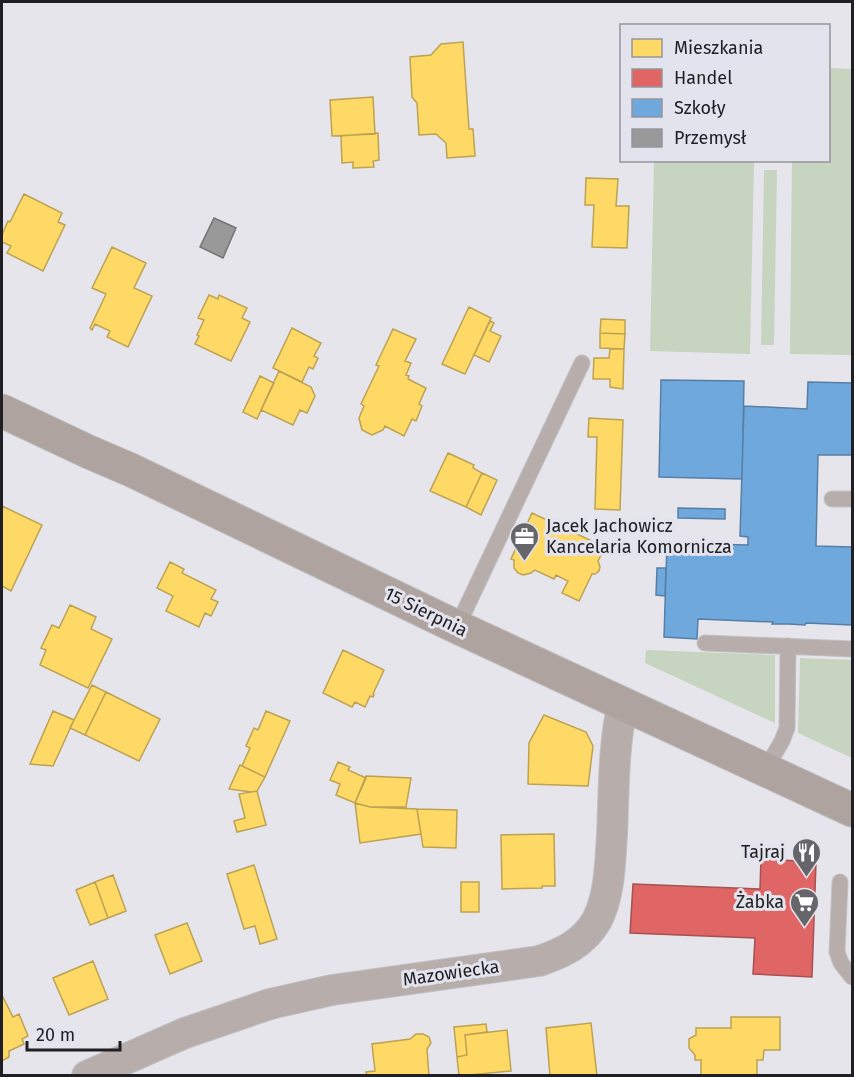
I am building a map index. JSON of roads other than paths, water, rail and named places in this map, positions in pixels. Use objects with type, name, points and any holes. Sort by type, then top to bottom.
[{"type":"street","name":"15 Sierpnia","points":[[2,411],[142,475],[457,627],[852,810]]},
{"type":"street","name":"Mazowiecka","points":[[87,1076],[185,1033],[270,1004],[332,990],[539,961],[573,946],[587,934],[597,919],[604,898],[610,859],[615,760],[623,703]]},
{"type":"lane","points":[[457,627],[582,363]]},
{"type":"lane","points":[[832,499],[852,499]]},
{"type":"lane","points":[[705,643],[852,649]]},
{"type":"lane","points":[[765,770],[787,728],[788,646]]},
{"type":"lane","points":[[840,882],[837,952],[841,963],[852,977]]},
{"type":"place","name":"Jacek Jachowicz Kancelaria Komornicza","points":[[525,562]]},
{"type":"place","name":"Tajraj","points":[[806,878]]},
{"type":"place","name":"Żabka","points":[[805,928]]}]
